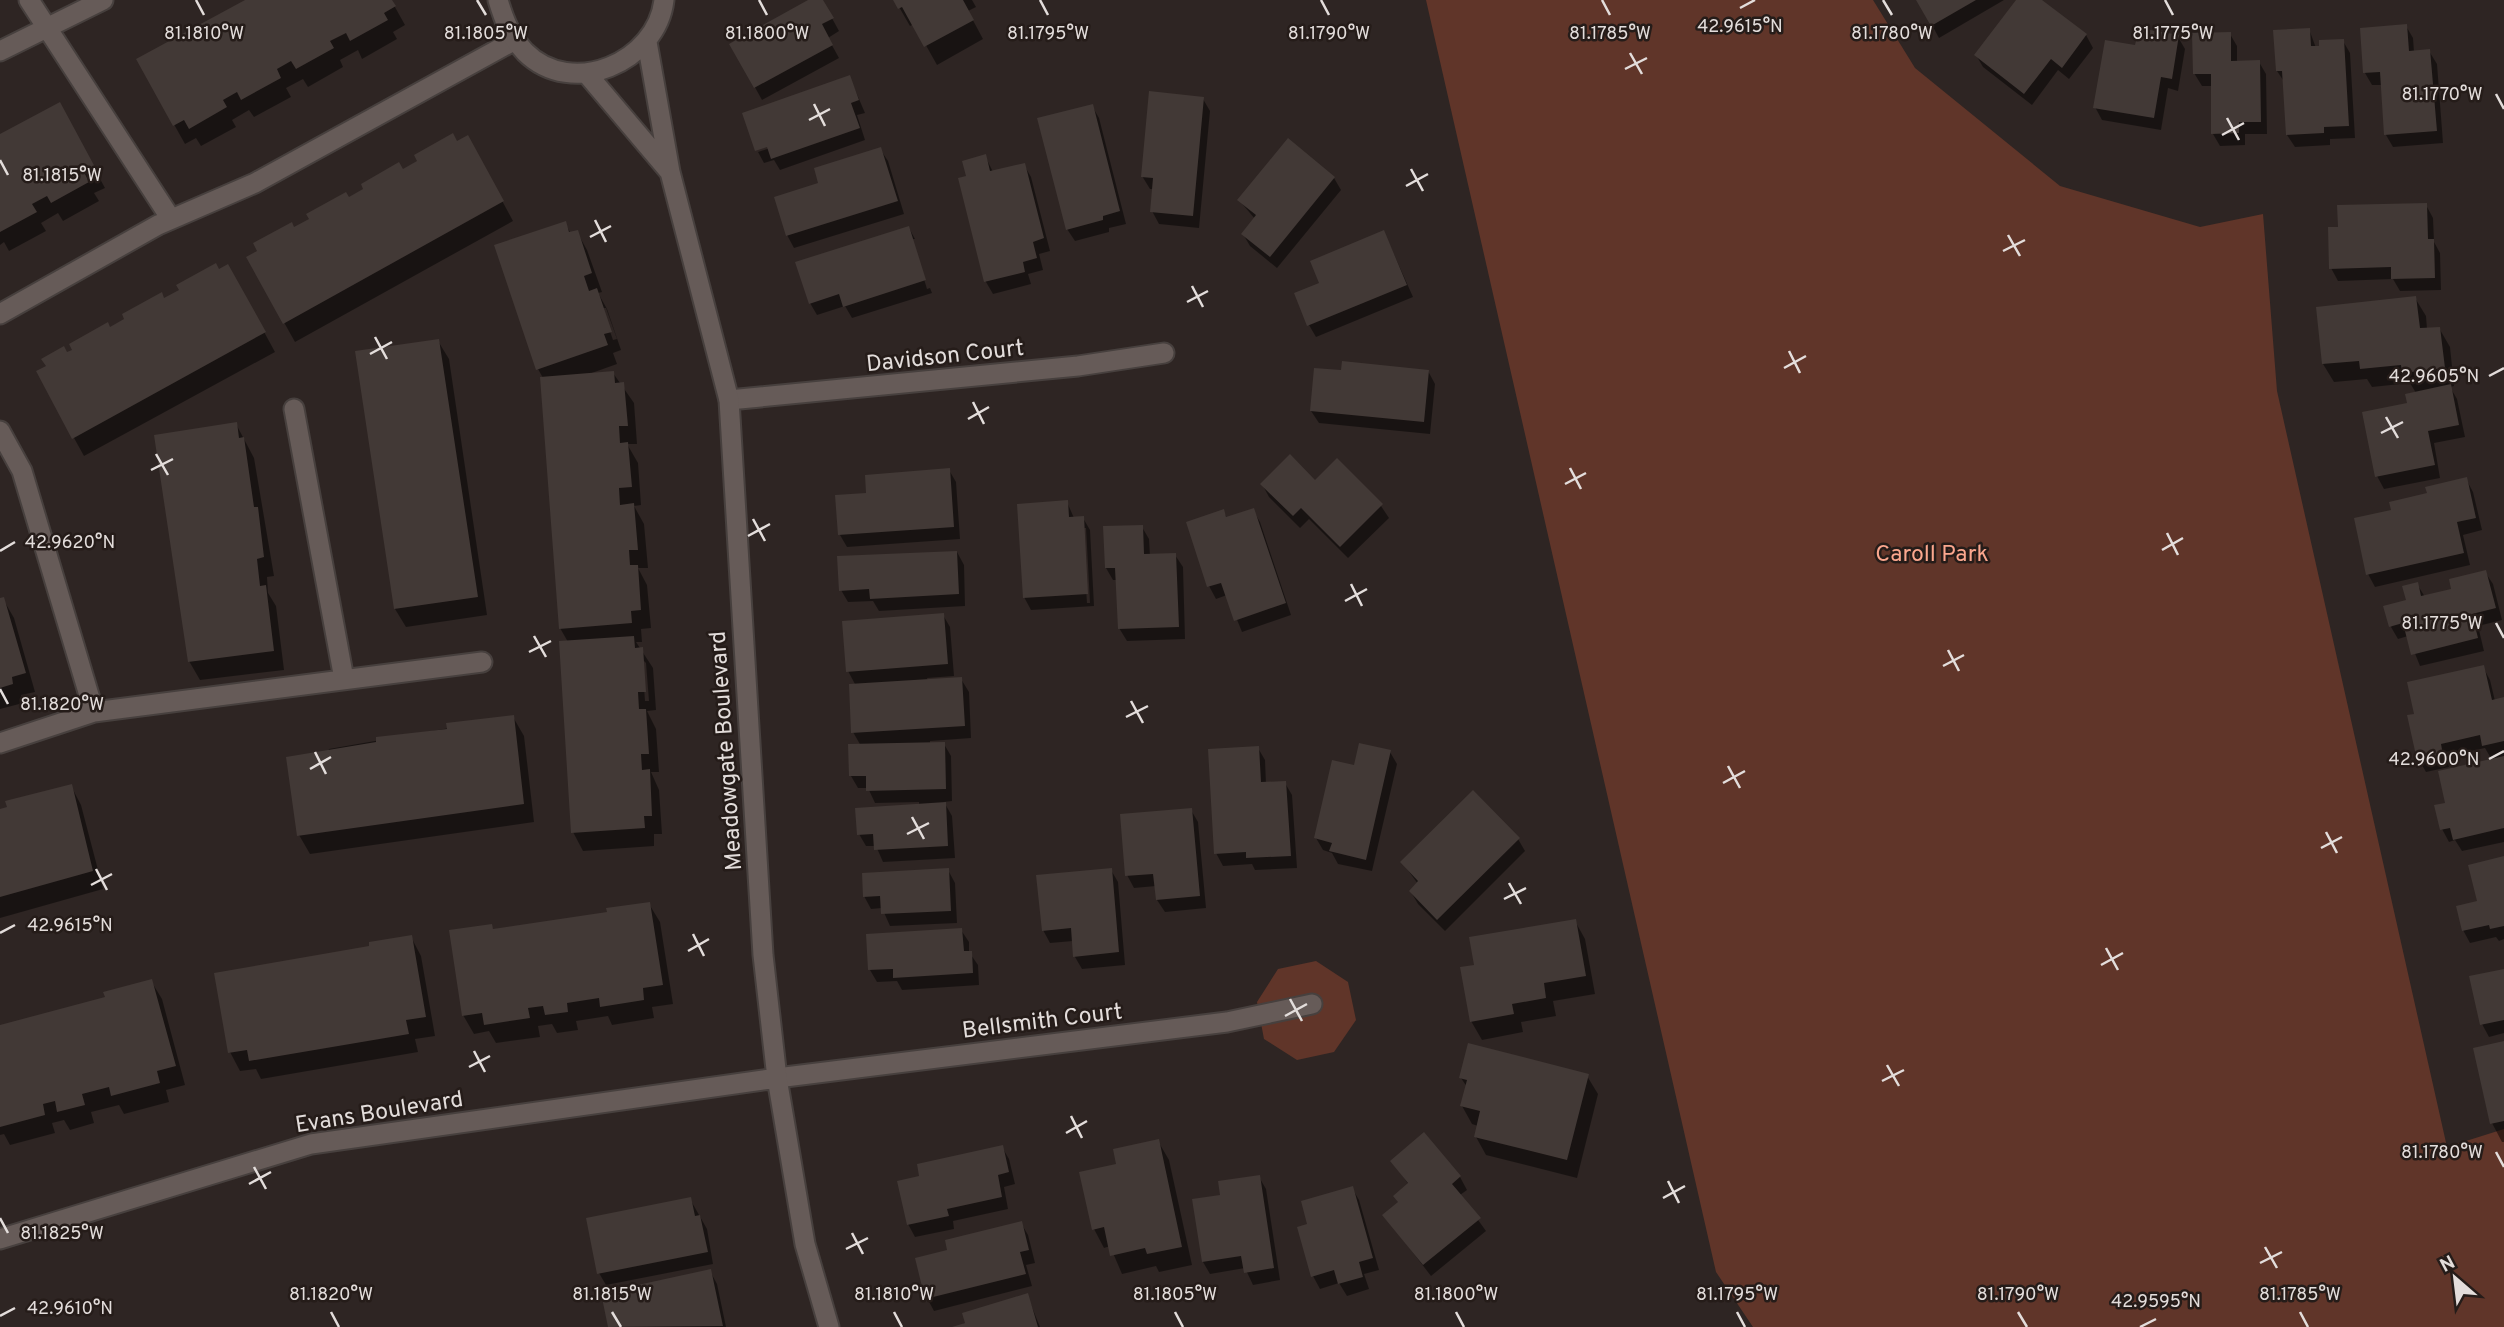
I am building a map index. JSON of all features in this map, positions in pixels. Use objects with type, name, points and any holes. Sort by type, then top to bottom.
[{"type":"street","points":[[29,0],[171,219]]},
{"type":"street","points":[[0,51],[103,0]]},
{"type":"street","points":[[498,0],[507,29],[527,54],[556,70],[587,74],[621,64],[647,43],[662,14],[664,0]]},
{"type":"street","points":[[0,314],[171,219],[255,183],[516,40]]},
{"type":"street","name":"Meadowgate Boulevard","points":[[647,43],[670,172],[730,400],[763,955],[777,1078],[805,1244],[829,1327]]},
{"type":"street","name":"Meadowgate Boulevard","points":[[587,74],[670,172]]},
{"type":"street","name":"Davidson Court","points":[[730,400],[1078,366],[1164,354]]},
{"type":"street","points":[[294,410],[344,679]]},
{"type":"street","points":[[0,431],[22,471],[94,712]]},
{"type":"street","points":[[0,743],[94,712],[482,662]]},
{"type":"street","name":"Bellsmith Court","points":[[777,1078],[1227,1022],[1312,1004]]},
{"type":"street","name":"Evans Boulevard","points":[[0,1239],[311,1144],[777,1078]]},
{"type":"green space","name":"Caroll Park","points":[[1426,0],[1873,0],[1915,68],[2060,186],[2200,227],[2263,214],[2277,391],[2447,1147],[2504,1129],[2504,1327],[1753,1327],[1716,1272]]},
{"type":"green space","points":[[1316,961],[1348,982],[1356,1020],[1334,1052],[1297,1060],[1264,1039],[1257,1002],[1278,969]]},
{"type":"building","points":[[245,0],[392,0],[396,6],[384,13],[388,20],[350,41],[346,33],[330,41],[334,48],[296,69],[291,61],[277,69],[281,78],[241,100],[237,92],[223,100],[227,107],[189,129],[184,120],[173,126],[136,59]]},
{"type":"building","points":[[808,0],[823,0],[834,18],[822,24],[833,45],[754,88],[729,44]]},
{"type":"building","points":[[893,0],[963,0],[974,20],[924,47],[902,7],[898,9]]},
{"type":"building","points":[[1916,0],[1976,0],[1931,26]]},
{"type":"building","points":[[2016,0],[2042,0],[2087,34],[2062,68],[2051,59],[2024,94],[1974,55]]},
{"type":"building","points":[[2407,24],[2409,51],[2430,49],[2437,131],[2384,135],[2380,72],[2363,73],[2360,28]]},
{"type":"building","points":[[2139,28],[2179,35],[2172,79],[2161,77],[2154,118],[2093,108],[2105,40],[2135,45]]},
{"type":"building","points":[[2310,28],[2311,46],[2319,46],[2319,40],[2344,39],[2349,126],[2324,127],[2324,133],[2286,135],[2282,71],[2276,71],[2273,30]]},
{"type":"building","points":[[2231,32],[2231,61],[2260,60],[2261,122],[2239,122],[2239,133],[2211,134],[2211,74],[2193,74],[2192,33]]},
{"type":"building","points":[[850,75],[859,100],[851,103],[860,128],[771,159],[767,147],[755,151],[742,113]]},
{"type":"building","points":[[1149,91],[1204,97],[1193,216],[1150,212],[1153,178],[1141,177]]},
{"type":"building","points":[[60,102],[96,169],[85,174],[89,182],[51,203],[47,196],[32,204],[37,212],[0,232],[0,134]]},
{"type":"building","points":[[1093,104],[1120,211],[1103,216],[1103,220],[1066,230],[1037,118]]},
{"type":"building","points":[[453,133],[457,141],[468,135],[504,201],[283,324],[246,257],[257,251],[253,243],[292,222],[294,227],[309,219],[306,214],[346,192],[349,197],[363,189],[361,184],[399,162],[403,169],[417,161],[414,155]]},
{"type":"building","points":[[1288,138],[1335,177],[1270,257],[1241,234],[1256,215],[1237,200]]},
{"type":"building","points":[[881,147],[898,201],[786,236],[774,197],[818,183],[814,168]]},
{"type":"building","points":[[986,154],[990,171],[1025,163],[1044,238],[1033,242],[1037,258],[1023,262],[1025,272],[984,282],[958,178],[966,176],[962,161]]},
{"type":"building","points":[[2427,203],[2428,239],[2434,239],[2435,278],[2391,279],[2391,267],[2329,269],[2328,227],[2338,227],[2337,205]]},
{"type":"building","points":[[566,221],[569,232],[578,230],[592,273],[584,276],[589,291],[597,288],[612,332],[604,334],[608,345],[536,370],[494,245]]},
{"type":"building","points":[[909,226],[926,280],[843,307],[839,294],[809,304],[795,262]]},
{"type":"building","points":[[1384,230],[1407,285],[1307,326],[1294,293],[1319,283],[1310,261]]},
{"type":"building","points":[[216,263],[219,269],[228,264],[266,332],[72,439],[36,371],[46,366],[41,359],[64,346],[67,352],[72,350],[69,344],[108,322],[110,327],[124,319],[122,314],[162,292],[164,298],[179,290],[176,285]]},
{"type":"building","points":[[2416,296],[2420,328],[2440,327],[2445,368],[2402,373],[2401,365],[2360,369],[2359,361],[2322,364],[2316,307]]},
{"type":"building","points":[[439,339],[478,597],[394,609],[355,351]]},
{"type":"building","points":[[1342,361],[1429,370],[1424,422],[1310,411],[1314,368],[1341,370]]},
{"type":"building","points":[[614,371],[615,383],[624,382],[628,426],[619,426],[620,443],[628,442],[632,487],[619,488],[620,505],[634,503],[638,550],[629,550],[630,565],[638,565],[641,610],[631,611],[632,623],[559,629],[540,377]]},
{"type":"building","points":[[2451,384],[2459,425],[2428,431],[2435,465],[2375,477],[2362,412],[2407,403],[2405,394]]},
{"type":"building","points":[[237,422],[239,438],[244,437],[254,507],[258,507],[264,557],[257,559],[260,586],[266,585],[274,651],[188,662],[154,435]]},
{"type":"building","points":[[1290,454],[1315,480],[1337,458],[1383,504],[1340,547],[1301,508],[1293,516],[1260,484]]},
{"type":"building","points":[[950,468],[954,527],[838,535],[835,495],[866,493],[865,475]]},
{"type":"building","points":[[2467,477],[2476,518],[2457,522],[2464,553],[2366,575],[2354,518],[2391,510],[2389,502],[2427,493],[2425,487]]},
{"type":"building","points":[[1068,500],[1069,517],[1084,516],[1088,594],[1023,598],[1017,504]]},
{"type":"building","points":[[1254,508],[1286,603],[1234,621],[1221,583],[1207,587],[1186,522],[1224,509],[1226,517]]},
{"type":"building","points":[[1143,525],[1144,554],[1176,553],[1179,627],[1118,629],[1115,568],[1105,568],[1103,526]]},
{"type":"building","points":[[957,551],[959,594],[870,599],[869,589],[839,591],[837,556]]},
{"type":"building","points":[[2486,570],[2496,608],[2472,614],[2478,638],[2411,655],[2403,623],[2389,627],[2383,606],[2406,600],[2402,586],[2418,582],[2421,596],[2451,589],[2449,579]]},
{"type":"building","points":[[4,597],[26,673],[12,677],[13,684],[0,688],[0,598]]},
{"type":"building","points":[[944,613],[948,664],[846,672],[842,621]]},
{"type":"building","points":[[634,636],[635,648],[643,647],[646,692],[638,692],[639,709],[646,709],[649,754],[641,754],[642,770],[650,769],[652,816],[644,816],[645,828],[571,833],[559,641]]},
{"type":"building","points":[[2484,665],[2492,700],[2504,697],[2504,741],[2482,746],[2480,735],[2441,744],[2443,755],[2417,760],[2407,715],[2414,714],[2407,682]]},
{"type":"building","points":[[962,677],[965,726],[851,733],[849,684]]},
{"type":"building","points":[[514,715],[524,804],[297,836],[286,757],[376,742],[376,737],[447,729],[446,723]]},
{"type":"building","points":[[945,742],[946,789],[866,791],[866,776],[849,776],[848,744]]},
{"type":"building","points":[[1359,743],[1391,750],[1366,860],[1329,851],[1332,843],[1314,838],[1332,760],[1354,765]]},
{"type":"building","points":[[1259,746],[1261,782],[1286,781],[1291,856],[1246,858],[1246,852],[1214,854],[1208,749]]},
{"type":"building","points":[[2504,756],[2504,828],[2453,840],[2450,828],[2440,830],[2434,805],[2445,803],[2438,771]]},
{"type":"building","points":[[72,784],[93,871],[0,897],[0,809],[7,807],[5,801]]},
{"type":"building","points":[[1473,790],[1520,838],[1437,920],[1409,891],[1418,881],[1400,862]]},
{"type":"building","points":[[946,802],[948,846],[874,850],[873,834],[857,835],[855,808]]},
{"type":"building","points":[[1192,808],[1200,896],[1156,900],[1153,874],[1125,876],[1120,814]]},
{"type":"building","points":[[2504,856],[2504,926],[2490,929],[2489,925],[2462,931],[2456,906],[2477,901],[2468,865]]},
{"type":"building","points":[[949,868],[951,911],[881,914],[880,896],[863,897],[862,873]]},
{"type":"building","points":[[1112,868],[1119,952],[1073,957],[1071,928],[1042,931],[1036,875]]},
{"type":"building","points":[[650,902],[663,985],[643,988],[644,1000],[600,1007],[599,998],[567,1003],[568,1012],[545,1015],[543,1006],[528,1008],[530,1018],[484,1025],[482,1013],[462,1016],[449,930],[492,924],[493,929],[607,912],[606,908]]},
{"type":"building","points":[[1576,919],[1586,976],[1544,983],[1546,998],[1512,1004],[1514,1014],[1470,1022],[1460,967],[1474,965],[1469,937]]},
{"type":"building","points":[[962,928],[964,951],[972,951],[973,973],[893,978],[893,969],[868,970],[866,934]]},
{"type":"building","points":[[412,935],[426,1017],[406,1020],[409,1034],[249,1061],[247,1050],[228,1053],[214,973],[369,946],[369,942]]},
{"type":"building","points":[[2504,969],[2504,1020],[2480,1025],[2469,976]]},
{"type":"building","points":[[152,979],[176,1066],[157,1071],[160,1083],[111,1096],[109,1087],[82,1094],[85,1105],[57,1112],[55,1101],[43,1104],[45,1115],[0,1127],[0,1025],[105,997],[103,992]]},
{"type":"building","points":[[2504,1041],[2504,1121],[2490,1124],[2473,1048]]},
{"type":"building","points":[[1468,1043],[1589,1074],[1567,1160],[1474,1137],[1480,1111],[1460,1106],[1467,1080],[1459,1078]]},
{"type":"building","points":[[1424,1132],[1461,1176],[1452,1184],[1481,1218],[1423,1265],[1382,1215],[1398,1202],[1393,1196],[1408,1183],[1390,1161]]},
{"type":"building","points":[[1159,1139],[1182,1247],[1147,1254],[1145,1248],[1110,1256],[1104,1227],[1092,1230],[1079,1172],[1116,1164],[1113,1149]]},
{"type":"building","points":[[1003,1145],[1009,1172],[998,1175],[1002,1197],[947,1209],[949,1216],[907,1225],[897,1181],[919,1176],[917,1164]]},
{"type":"building","points":[[1260,1175],[1274,1268],[1244,1273],[1241,1256],[1202,1262],[1192,1199],[1220,1195],[1218,1181]]},
{"type":"building","points":[[1353,1186],[1373,1258],[1359,1262],[1363,1277],[1338,1284],[1334,1270],[1311,1277],[1297,1227],[1307,1224],[1301,1201]]},
{"type":"building","points":[[691,1197],[695,1216],[700,1215],[708,1252],[597,1274],[586,1218]]},
{"type":"building","points":[[1022,1221],[1029,1250],[1020,1252],[1026,1274],[925,1299],[915,1258],[947,1250],[945,1240]]},
{"type":"building","points":[[711,1269],[723,1326],[608,1327],[601,1293]]},
{"type":"building","points":[[1028,1293],[1038,1327],[952,1327],[965,1323],[962,1313]]}]
